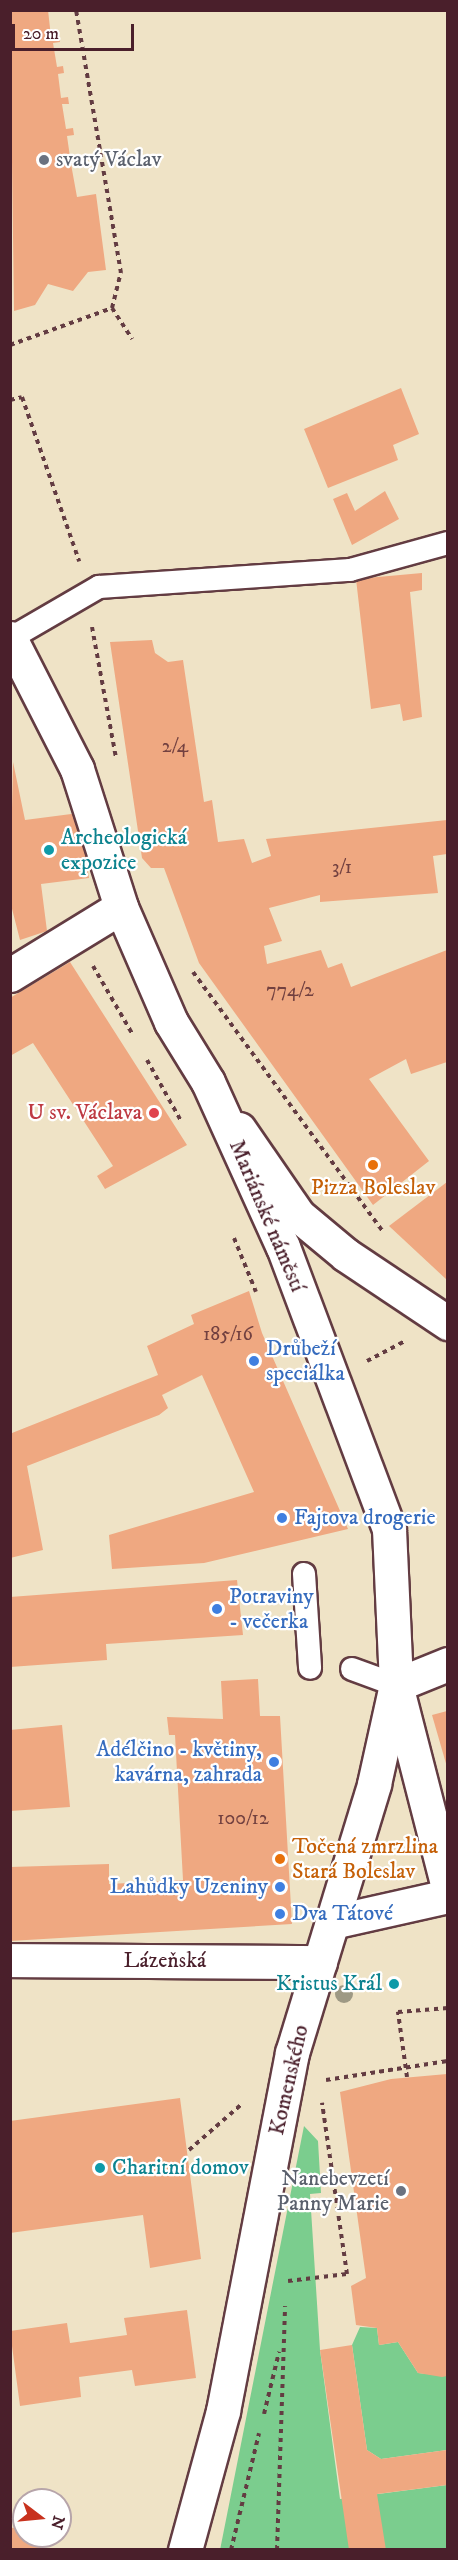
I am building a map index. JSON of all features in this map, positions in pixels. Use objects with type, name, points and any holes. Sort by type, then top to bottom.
[{"type":"street","points":[[11,638],[77,769],[121,907],[171,1022],[208,1082]]},
{"type":"street","points":[[10,975],[121,907]]},
{"type":"street","name":"Mariánské náměstí","points":[[208,1082],[297,1215],[346,1255],[447,1323]]},
{"type":"street","name":"Mariánské náměstí","points":[[208,1082],[283,1247],[389,1529],[396,1685],[403,1724],[447,1888]]},
{"type":"street","points":[[396,1685],[447,1664]]},
{"type":"street","name":"Komenského","points":[[185,2550],[223,2411],[292,2053],[332,1922],[396,1685]]},
{"type":"street","points":[[332,1922],[447,1896]]},
{"type":"street","name":"Lázeňská","points":[[10,1960],[320,1962]]},
{"type":"lane","points":[[11,638],[99,587],[350,570],[447,543]]},
{"type":"lane","points":[[304,1574],[310,1668]]},
{"type":"lane","points":[[352,1669],[396,1685]]},
{"type":"path","points":[[76,10],[120,273],[112,308],[132,339]]},
{"type":"path","points":[[10,345],[112,308]]},
{"type":"path","points":[[10,400],[22,397],[86,594],[118,768]]},
{"type":"path","points":[[85,930],[88,957],[134,1038]]},
{"type":"path","points":[[191,969],[385,1235]]},
{"type":"path","points":[[140,1048],[186,1129]]},
{"type":"path","points":[[229,1226],[261,1302]]},
{"type":"path","points":[[407,2077],[398,2012],[447,2008]]},
{"type":"path","points":[[319,2081],[447,2061]]},
{"type":"path","points":[[287,2281],[347,2274],[319,2093],[314,2116]]},
{"type":"path","points":[[189,2150],[252,2096]]},
{"type":"path","points":[[286,2292],[289,2269]]},
{"type":"path","points":[[277,2550],[280,2345],[285,2302]]},
{"type":"path","points":[[231,2550],[280,2345]]},
{"type":"green space","points":[[304,2126],[318,2141],[321,2193],[310,2194],[320,2350],[340,2499],[447,2485],[447,2549],[220,2550]]},
{"type":"green space","points":[[360,2327],[377,2328],[379,2345],[398,2342],[418,2373],[447,2376],[447,2450],[381,2459],[367,2450],[352,2345]]},
{"type":"building","name":"svatý Václav","points":[[10,10],[48,10],[51,37],[59,35],[60,42],[53,43],[57,67],[63,66],[64,73],[58,74],[61,98],[68,97],[69,104],[62,104],[66,129],[73,128],[74,135],[67,136],[70,157],[77,156],[78,163],[71,164],[77,197],[96,194],[106,270],[88,272],[73,291],[48,284],[35,305],[14,311]]},
{"type":"building","points":[[401,388],[419,434],[393,445],[398,460],[328,488],[304,429]]},
{"type":"building","points":[[385,491],[399,519],[352,545],[333,499],[347,493],[355,511]]},
{"type":"building","points":[[422,573],[422,590],[410,592],[422,717],[403,721],[400,704],[371,709],[356,579]]},
{"type":"building","points":[[152,640],[155,653],[168,662],[183,660],[204,802],[212,800],[218,842],[244,839],[252,863],[271,856],[266,839],[447,820],[447,854],[433,856],[438,893],[320,902],[320,895],[269,908],[282,941],[264,946],[267,964],[321,950],[328,968],[342,963],[351,987],[447,950],[447,1062],[411,1074],[406,1059],[369,1079],[429,1161],[373,1205],[199,963],[164,868],[151,868],[142,858],[110,642]]},
{"type":"building","points":[[13,762],[25,820],[79,813],[89,878],[41,884],[47,931],[20,940],[10,901]]},
{"type":"building","points":[[70,962],[187,1145],[105,1189],[97,1176],[113,1166],[33,1043],[10,1056],[10,998]]},
{"type":"building","points":[[447,1182],[447,1280],[389,1226]]},
{"type":"building","points":[[249,1291],[262,1333],[348,1529],[204,1563],[112,1569],[109,1535],[254,1492],[202,1375],[162,1395],[168,1408],[159,1415],[27,1466],[43,1550],[10,1558],[12,1433],[158,1375],[147,1346],[194,1324],[191,1315]]},
{"type":"building","points":[[237,1580],[243,1635],[106,1644],[107,1660],[10,1667],[10,1597]]},
{"type":"building","points":[[258,1679],[260,1716],[280,1716],[292,1924],[10,1941],[10,1867],[109,1864],[109,1884],[183,1880],[175,1735],[169,1735],[167,1717],[223,1719],[221,1681]]},
{"type":"building","points":[[447,1711],[447,1767],[432,1715]]},
{"type":"building","points":[[62,1725],[70,1807],[10,1811],[10,1730]]},
{"type":"building","name":"Nanebevzetí Panny Marie","points":[[447,2074],[447,2376],[442,2377],[418,2373],[398,2342],[379,2345],[377,2328],[356,2325],[351,2286],[366,2278],[340,2092],[391,2079]]},
{"type":"building","name":"Charitní domov","points":[[180,2098],[201,2259],[150,2268],[143,2215],[10,2233],[10,2121]]},
{"type":"building","points":[[187,2310],[196,2378],[135,2386],[132,2370],[79,2377],[81,2397],[20,2406],[10,2331],[67,2323],[70,2343],[127,2335],[124,2318]]},
{"type":"building","points":[[352,2345],[367,2450],[381,2459],[447,2450],[447,2485],[377,2494],[386,2550],[349,2550],[320,2350]]},
{"type":"building","points":[[10,2528],[12,2528],[12,2548],[41,2548],[41,2550],[10,2550]]},
{"type":"place","name":"svatý Václav","points":[[44,160]]},
{"type":"place","name":"Archeologická expozice","points":[[49,850]]},
{"type":"place","name":"U sv. Václava","points":[[154,1113]]},
{"type":"place","name":"Pizza Boleslav","points":[[373,1165]]},
{"type":"place","name":"Drůbeží speciálka","points":[[254,1361]]},
{"type":"place","name":"Fajtova drogerie","points":[[282,1518]]},
{"type":"place","name":"Potraviny - večerka","points":[[217,1609]]},
{"type":"place","name":"Adélčino - květiny, kavárna, zahrada","points":[[274,1762]]},
{"type":"place","name":"Točená zmrzlina Stará Boleslav","points":[[280,1859]]},
{"type":"place","name":"Lahůdky Uzeniny","points":[[280,1887]]},
{"type":"place","name":"Dva Tátové","points":[[280,1914]]},
{"type":"place","name":"Kristus Král","points":[[394,1984]]},
{"type":"place","name":"Charitní domov","points":[[100,2168]]},
{"type":"place","name":"Nanebevzetí Panny Marie","points":[[401,2191]]}]
